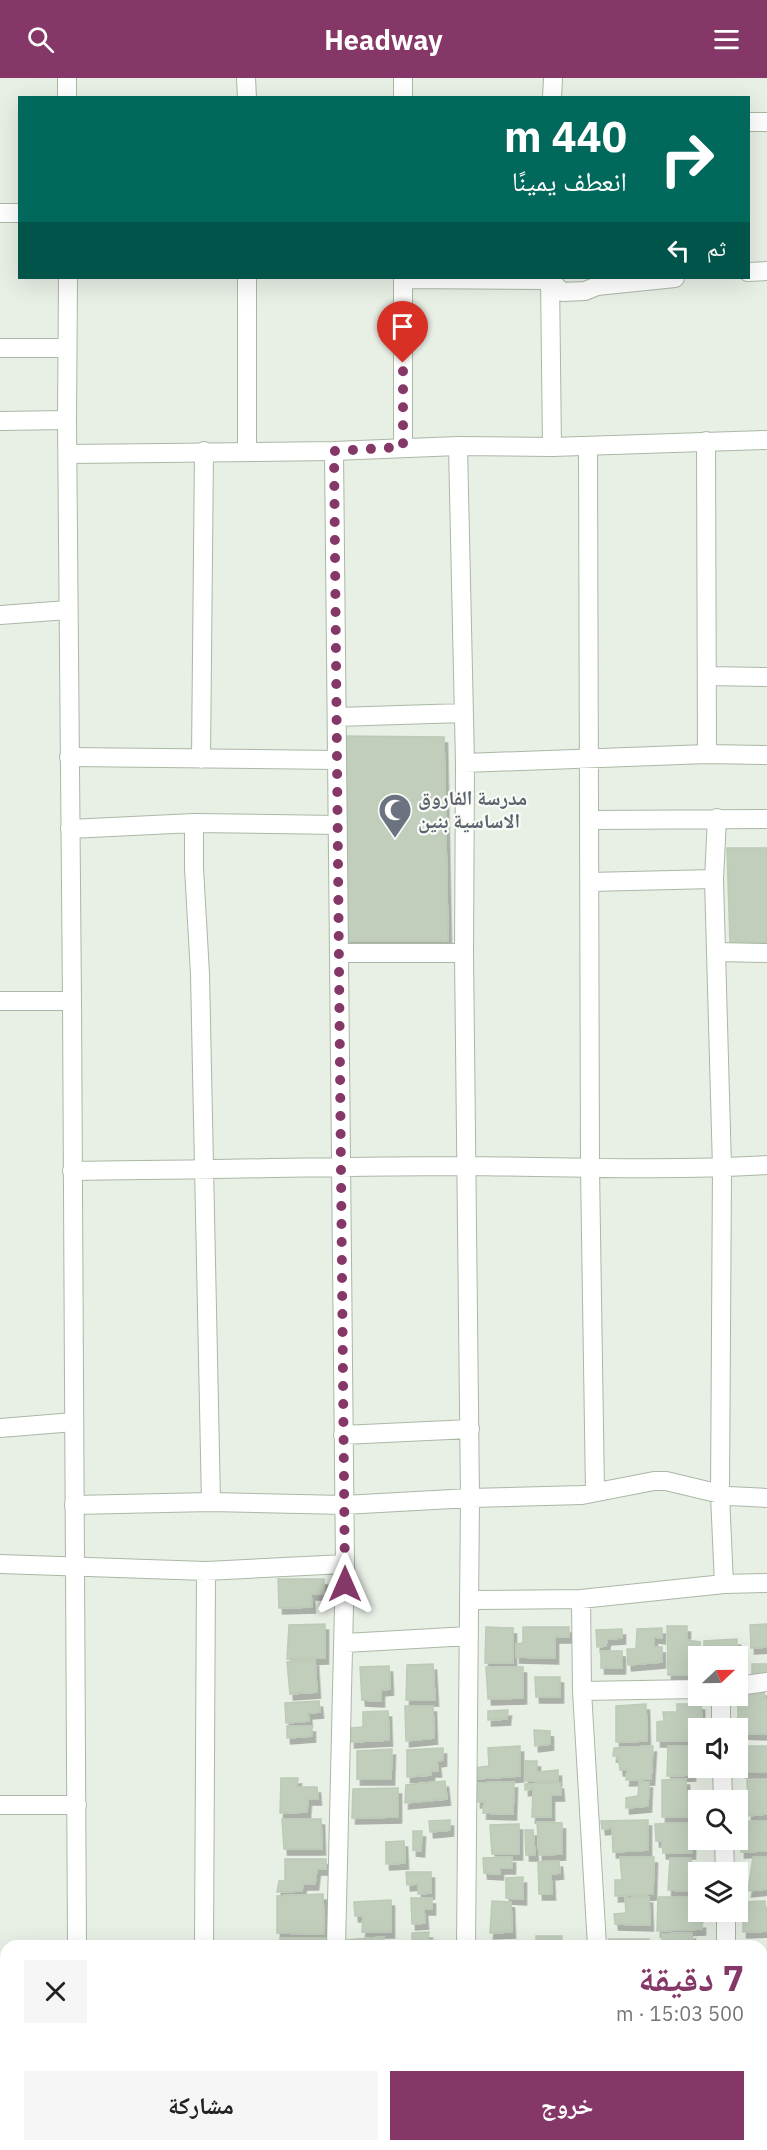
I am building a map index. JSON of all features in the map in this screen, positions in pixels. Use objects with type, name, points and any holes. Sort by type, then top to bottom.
[{"type":"street","points":[[67,78],[68,96]]},
{"type":"street","points":[[246,78],[247,96]]},
{"type":"street","points":[[403,78],[403,96]]},
{"type":"street","points":[[552,78],[552,96]]},
{"type":"street","points":[[750,122],[767,122]]},
{"type":"street","points":[[0,213],[18,213]]},
{"type":"street","points":[[750,272],[767,271]]},
{"type":"street","points":[[68,279],[77,1940]]},
{"type":"street","points":[[247,279],[247,450]]},
{"type":"street","points":[[403,447],[404,279]]},
{"type":"street","points":[[550,279],[562,292],[585,291],[597,286],[665,279]]},
{"type":"street","points":[[550,279],[552,447]]},
{"type":"street","points":[[0,348],[67,348]]},
{"type":"street","points":[[0,421],[67,420]]},
{"type":"street","points":[[68,454],[247,450],[334,451],[458,446],[552,447],[767,440]]},
{"type":"street","points":[[706,441],[707,754]]},
{"type":"street","points":[[458,446],[465,764],[464,953],[470,1429],[466,1940]]},
{"type":"street","points":[[588,446],[590,1169],[595,1492]]},
{"type":"street","points":[[201,759],[204,451]]},
{"type":"street","points":[[334,451],[345,1564],[345,1644],[336,1940]]},
{"type":"street","points":[[0,615],[68,610]]},
{"type":"street","points":[[708,676],[767,677]]},
{"type":"street","points":[[337,717],[463,713]]},
{"type":"street","points":[[465,764],[707,754],[767,755]]},
{"type":"street","points":[[69,757],[338,760]]},
{"type":"street","points":[[717,818],[714,879],[722,1168],[720,1495],[724,1584]]},
{"type":"street","points":[[590,820],[767,819]]},
{"type":"street","points":[[70,829],[194,823],[338,825]]},
{"type":"street","points":[[194,823],[211,1502]]},
{"type":"street","points":[[590,882],[714,879]]},
{"type":"street","points":[[716,952],[767,952]]},
{"type":"street","points":[[339,953],[464,953]]},
{"type":"street","points":[[0,1001],[72,1001]]},
{"type":"street","points":[[72,1171],[467,1166],[590,1169],[722,1168],[767,1165]]},
{"type":"street","points":[[0,1428],[74,1422]]},
{"type":"street","points":[[343,1435],[470,1429]]},
{"type":"street","points":[[74,1505],[211,1502],[344,1505],[582,1495],[654,1480],[720,1495],[767,1498]]},
{"type":"street","points":[[0,1564],[206,1571],[345,1564]]},
{"type":"street","points":[[204,1940],[206,1571]]},
{"type":"street","points":[[470,1600],[581,1599],[724,1584],[767,1583]]},
{"type":"street","points":[[581,1599],[582,1691],[597,1940]]},
{"type":"street","points":[[345,1644],[469,1636]]},
{"type":"street","points":[[748,1685],[767,1682]]},
{"type":"street","points":[[582,1691],[688,1689]]},
{"type":"street","points":[[0,1805],[77,1805]]},
{"type":"street","points":[[726,1922],[726,1940]]},
{"type":"building","name":"مدرسة الفاروق الاساسية بنين","points":[[342,736],[444,737],[448,941],[346,941]]},
{"type":"building","points":[[727,848],[767,848],[767,943],[730,943]]},
{"type":"building","points":[[278,1579],[324,1579],[324,1594],[311,1594],[312,1607],[279,1608]]},
{"type":"building","points":[[325,1624],[325,1658],[287,1659],[289,1625]]},
{"type":"building","points":[[767,1624],[767,1647],[751,1648],[750,1625]]},
{"type":"building","points":[[667,1626],[687,1626],[687,1640],[700,1642],[700,1646],[688,1646],[688,1674],[668,1675]]},
{"type":"building","points":[[486,1627],[513,1628],[513,1663],[485,1663]]},
{"type":"building","points":[[523,1627],[569,1627],[569,1637],[555,1637],[555,1658],[516,1657],[516,1644],[523,1643]]},
{"type":"building","points":[[662,1628],[662,1638],[654,1637],[654,1647],[662,1647],[662,1662],[628,1665],[627,1649],[636,1649],[637,1629]]},
{"type":"building","points":[[622,1629],[622,1638],[607,1639],[606,1646],[597,1647],[596,1630]]},
{"type":"building","points":[[737,1639],[737,1646],[704,1646],[704,1641]]},
{"type":"building","points":[[601,1651],[622,1651],[622,1668],[601,1668]]},
{"type":"building","points":[[315,1660],[317,1692],[290,1694],[287,1662]]},
{"type":"building","points":[[433,1664],[435,1700],[406,1700],[407,1665]]},
{"type":"building","points":[[752,1664],[767,1664],[767,1674],[752,1675]]},
{"type":"building","points":[[389,1666],[390,1689],[381,1690],[381,1701],[362,1700],[360,1667]]},
{"type":"building","points":[[486,1667],[523,1667],[523,1698],[488,1699]]},
{"type":"building","points":[[535,1677],[560,1677],[560,1697],[536,1697]]},
{"type":"building","points":[[748,1690],[764,1690],[767,1700],[767,1734],[748,1733],[748,1718],[738,1718],[738,1706],[748,1706]]},
{"type":"building","points":[[319,1701],[320,1712],[308,1713],[309,1721],[286,1723],[285,1703]]},
{"type":"building","points":[[646,1704],[647,1741],[616,1742],[616,1706]]},
{"type":"building","points":[[677,1704],[701,1706],[702,1718],[688,1718],[688,1741],[657,1741],[657,1722],[664,1721],[663,1712],[677,1712]]},
{"type":"building","points":[[405,1706],[433,1706],[434,1738],[406,1741]]},
{"type":"building","points":[[508,1710],[507,1719],[488,1720],[488,1711]]},
{"type":"building","points":[[388,1711],[389,1740],[351,1742],[351,1728],[363,1727],[363,1712]]},
{"type":"building","points":[[287,1726],[312,1726],[312,1736],[287,1738]]},
{"type":"building","points":[[534,1730],[550,1731],[550,1744],[535,1746]]},
{"type":"building","points":[[520,1746],[520,1776],[474,1779],[474,1768],[489,1766],[488,1748]]},
{"type":"building","points":[[653,1746],[651,1779],[626,1780],[627,1770],[620,1770],[618,1756],[613,1756],[614,1748]]},
{"type":"building","points":[[668,1746],[688,1746],[688,1775],[667,1776]]},
{"type":"building","points":[[748,1746],[767,1746],[767,1772],[748,1772]]},
{"type":"building","points":[[443,1748],[443,1760],[437,1761],[438,1771],[431,1771],[431,1775],[407,1777],[407,1750]]},
{"type":"building","points":[[392,1749],[391,1779],[357,1779],[357,1751]]},
{"type":"building","points":[[525,1761],[537,1761],[537,1772],[558,1770],[558,1781],[525,1781]]},
{"type":"building","points":[[281,1778],[298,1778],[297,1787],[317,1787],[318,1799],[308,1799],[307,1812],[280,1813]]},
{"type":"building","points":[[686,1779],[687,1817],[662,1817],[662,1780]]},
{"type":"building","points":[[747,1780],[767,1780],[767,1814],[748,1816]]},
{"type":"building","points":[[445,1781],[447,1799],[405,1803],[406,1785]]},
{"type":"building","points":[[514,1782],[513,1814],[483,1813],[484,1802],[477,1802],[477,1783]]},
{"type":"building","points":[[639,1782],[649,1782],[648,1806],[626,1808],[626,1798],[638,1796]]},
{"type":"building","points":[[560,1783],[561,1795],[551,1795],[551,1817],[532,1817],[533,1789],[525,1790],[525,1784]]},
{"type":"building","points":[[398,1788],[398,1817],[352,1818],[353,1789]]},
{"type":"building","points":[[282,1819],[321,1819],[322,1849],[284,1849]]},
{"type":"building","points":[[450,1820],[450,1830],[430,1832],[429,1821]]},
{"type":"building","points":[[648,1820],[648,1850],[613,1852],[612,1828],[602,1829],[601,1821]]},
{"type":"building","points":[[748,1821],[767,1821],[767,1851],[741,1852],[741,1850],[748,1850]]},
{"type":"building","points":[[537,1822],[562,1823],[562,1854],[539,1855]]},
{"type":"building","points":[[688,1823],[688,1850],[692,1850],[692,1853],[663,1853],[662,1841],[656,1841],[655,1824]]},
{"type":"building","points":[[519,1824],[519,1854],[492,1854],[490,1825]]},
{"type":"building","points":[[525,1830],[533,1830],[535,1855],[526,1855]]},
{"type":"building","points":[[413,1831],[422,1831],[421,1851],[413,1850]]},
{"type":"building","points":[[404,1841],[405,1863],[386,1864],[386,1842]]},
{"type":"building","points":[[512,1857],[512,1868],[500,1868],[500,1874],[484,1873],[483,1858]]},
{"type":"building","points":[[620,1857],[654,1857],[653,1894],[615,1896],[615,1880],[622,1880]]},
{"type":"building","points":[[753,1857],[767,1857],[767,1889],[748,1891]]},
{"type":"building","points":[[670,1858],[691,1858],[691,1862],[688,1862],[688,1891],[668,1890]]},
{"type":"building","points":[[285,1859],[326,1859],[326,1869],[317,1869],[315,1884],[303,1884],[302,1891],[277,1892],[279,1881],[285,1881]]},
{"type":"building","points":[[559,1861],[560,1873],[551,1874],[552,1894],[539,1894],[538,1862]]},
{"type":"building","points":[[406,1872],[431,1872],[431,1893],[418,1894],[418,1884],[407,1885]]},
{"type":"building","points":[[523,1877],[523,1899],[506,1898],[506,1878]]},
{"type":"building","points":[[323,1894],[324,1934],[277,1933],[277,1896]]},
{"type":"building","points":[[649,1897],[650,1925],[615,1924],[614,1914],[626,1913],[625,1898]]},
{"type":"building","points":[[658,1897],[688,1897],[688,1922],[702,1922],[702,1929],[657,1931]]},
{"type":"building","points":[[411,1898],[432,1898],[432,1909],[424,1909],[425,1923],[412,1924]]},
{"type":"building","points":[[391,1900],[391,1932],[362,1932],[363,1916],[355,1916],[354,1902]]},
{"type":"building","points":[[492,1901],[511,1902],[512,1932],[490,1933]]},
{"type":"building","points":[[765,1901],[767,1931],[743,1932],[743,1922],[748,1922],[748,1902]]},
{"type":"building","points":[[429,1932],[428,1940],[412,1940],[412,1933]]},
{"type":"building","points":[[692,1933],[693,1940],[662,1940],[662,1934]]},
{"type":"building","points":[[536,1936],[562,1936],[562,1940],[536,1940]]},
{"type":"building","points":[[384,1937],[384,1940],[344,1940]]},
{"type":"building","points":[[280,1938],[327,1938],[327,1940],[280,1940]]},
{"type":"building","points":[[609,1939],[649,1939],[649,1940]]},
{"type":"place","name":"مدرسة الفاروق الاساسية بنين","points":[[395,839]]},
{"type":"route","points":[[345,1584],[334,451],[403,447],[403,363]]}]
